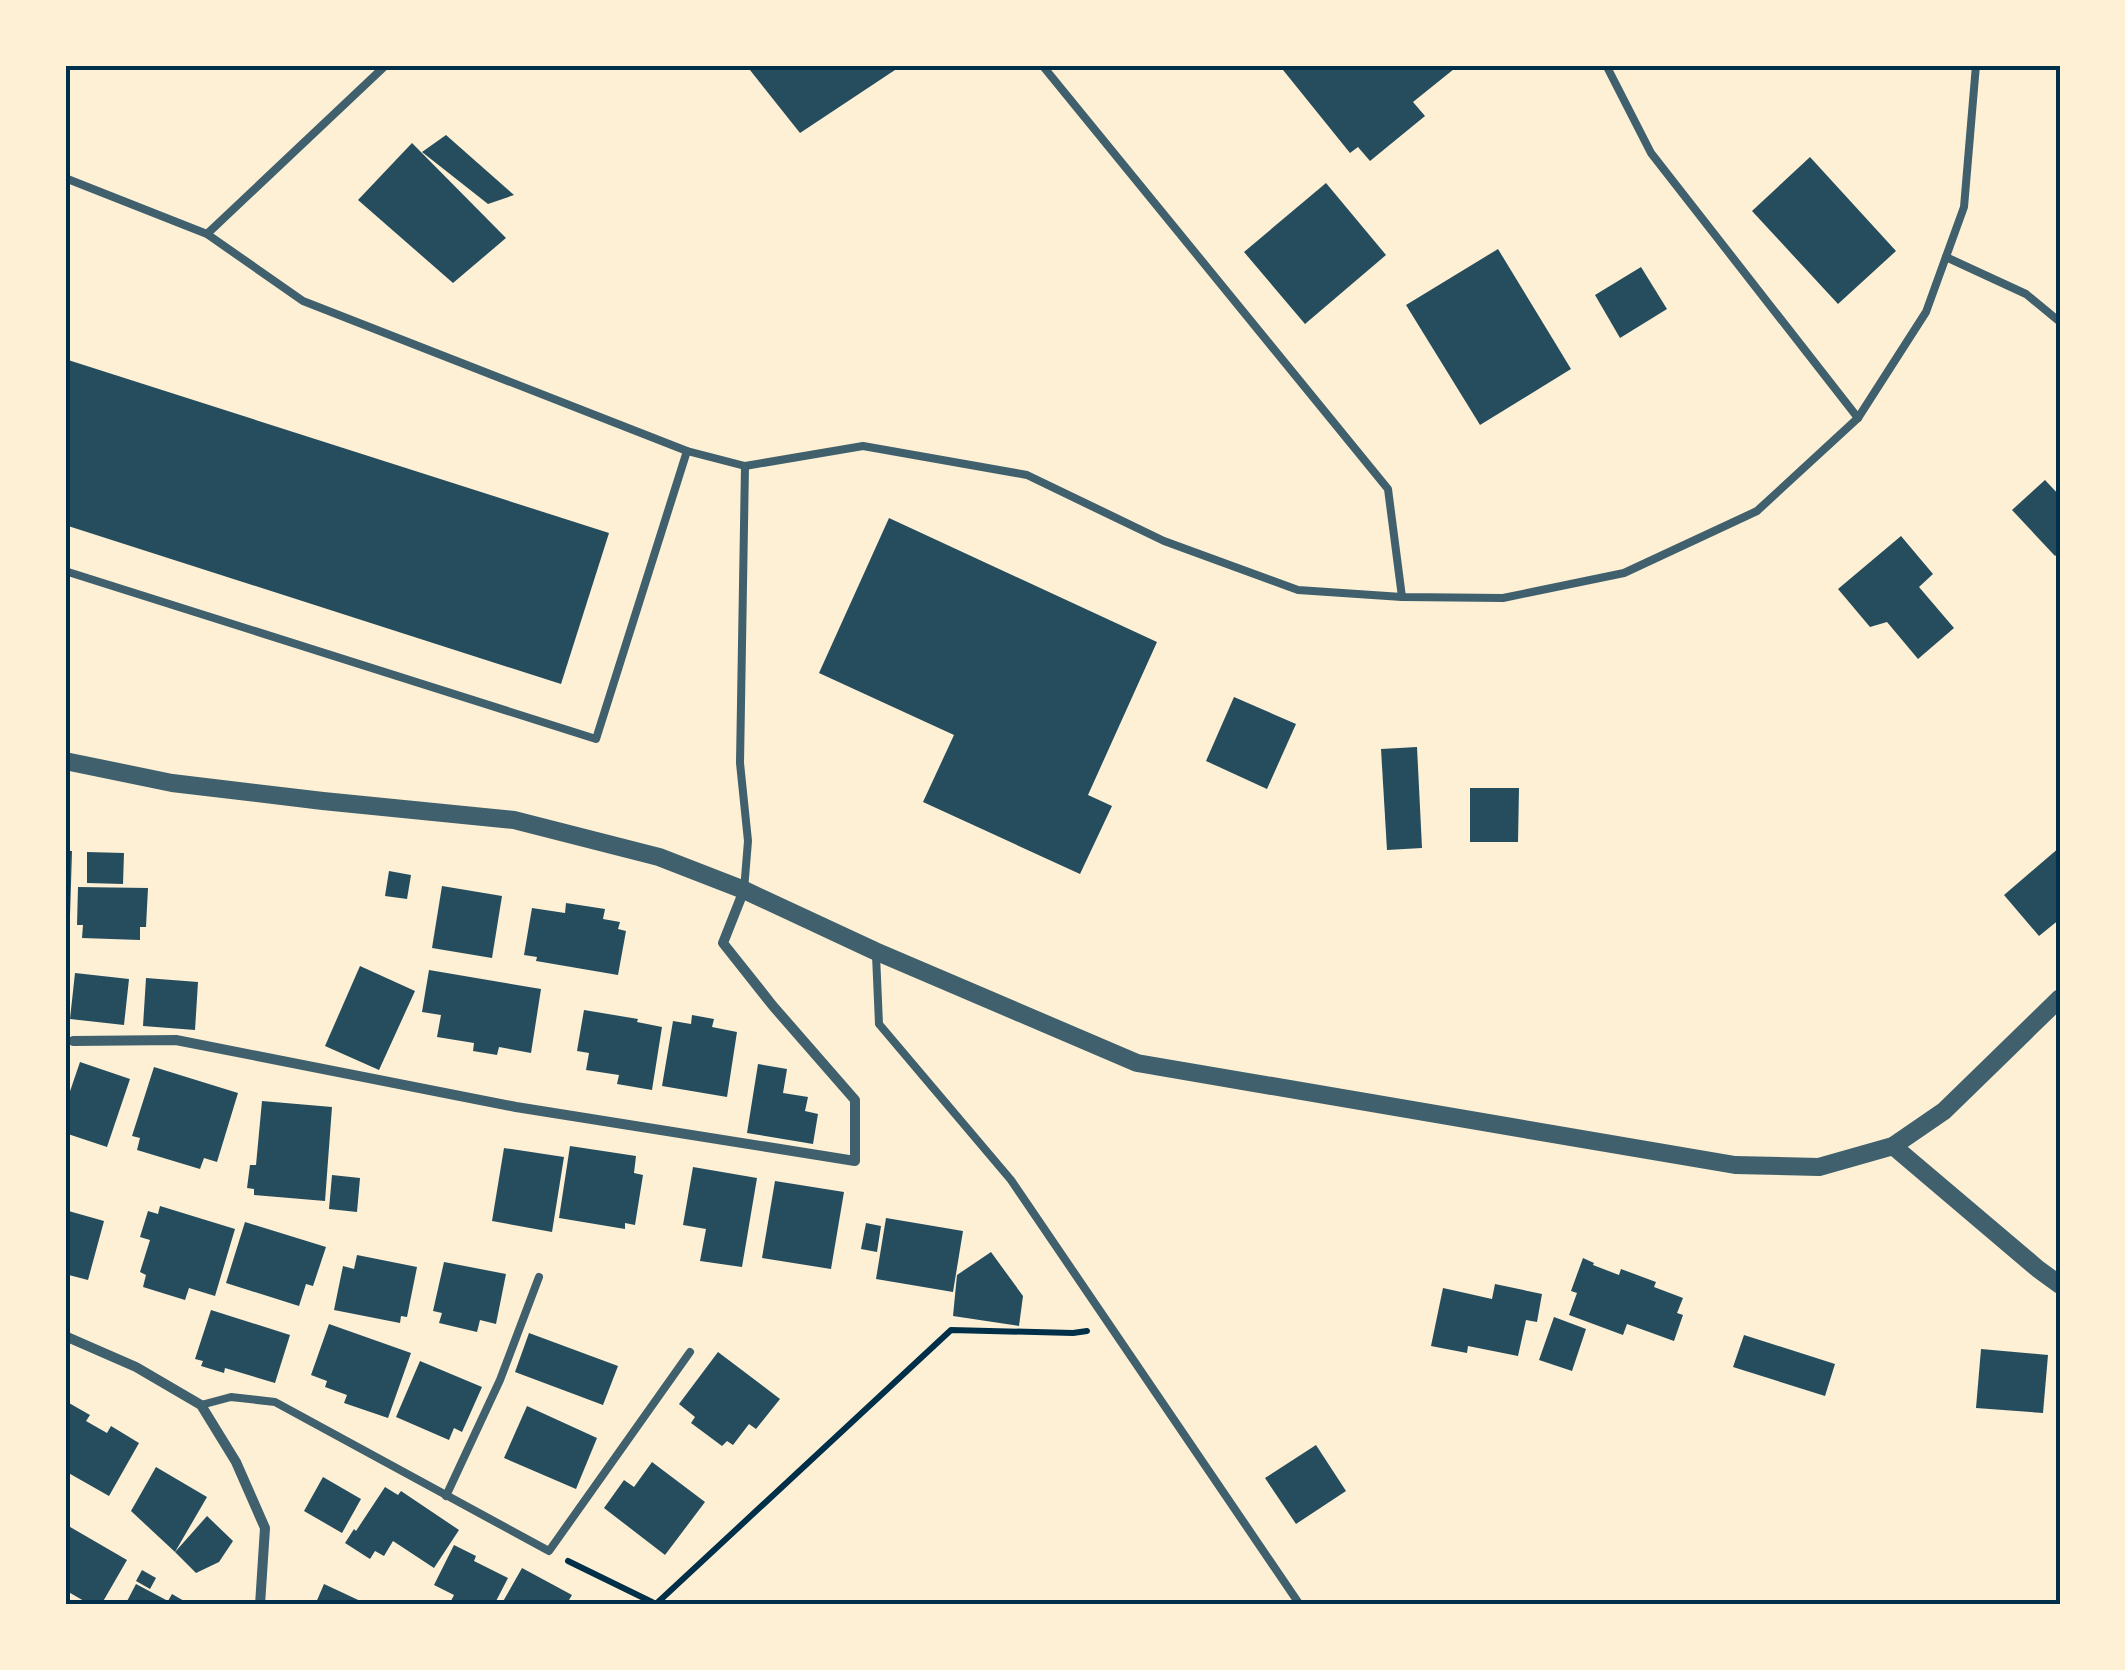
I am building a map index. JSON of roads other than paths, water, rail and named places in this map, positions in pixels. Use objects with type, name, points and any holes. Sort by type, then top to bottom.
[{"type":"street","points":[[65,761],[190,785],[514,820],[658,856],[1137,1063],[1735,1165],[1819,1167],[1892,1146],[1944,1111],[2060,998]]},
{"type":"street","points":[[73,1042],[176,1040],[516,1106],[855,1161],[855,1100],[723,944],[744,890]]},
{"type":"street","points":[[1892,1146],[2060,1285]]},
{"type":"street","points":[[65,1336],[136,1367],[202,1405],[236,1462],[265,1528],[260,1605]]},
{"type":"lane","points":[[207,234],[386,65]]},
{"type":"lane","points":[[1042,65],[1388,489],[1402,597]]},
{"type":"lane","points":[[1606,65],[1651,153],[1858,418]]},
{"type":"lane","points":[[65,178],[207,234],[303,301],[686,451],[745,466],[863,446],[1027,475],[1164,542],[1298,590],[1503,598],[1624,573],[1757,511],[1858,418],[1926,312],[1964,206],[1976,65]]},
{"type":"lane","points":[[1946,257],[2026,294],[2060,322]]},
{"type":"lane","points":[[65,571],[596,739],[686,451]]},
{"type":"lane","points":[[744,890],[748,841],[740,763],[745,466]]},
{"type":"lane","points":[[876,950],[878,1024],[1012,1180],[1300,1605]]},
{"type":"lane","points":[[446,1496],[500,1380],[539,1277]]},
{"type":"lane","points":[[202,1405],[231,1397],[275,1402],[549,1551],[690,1352]]}]
